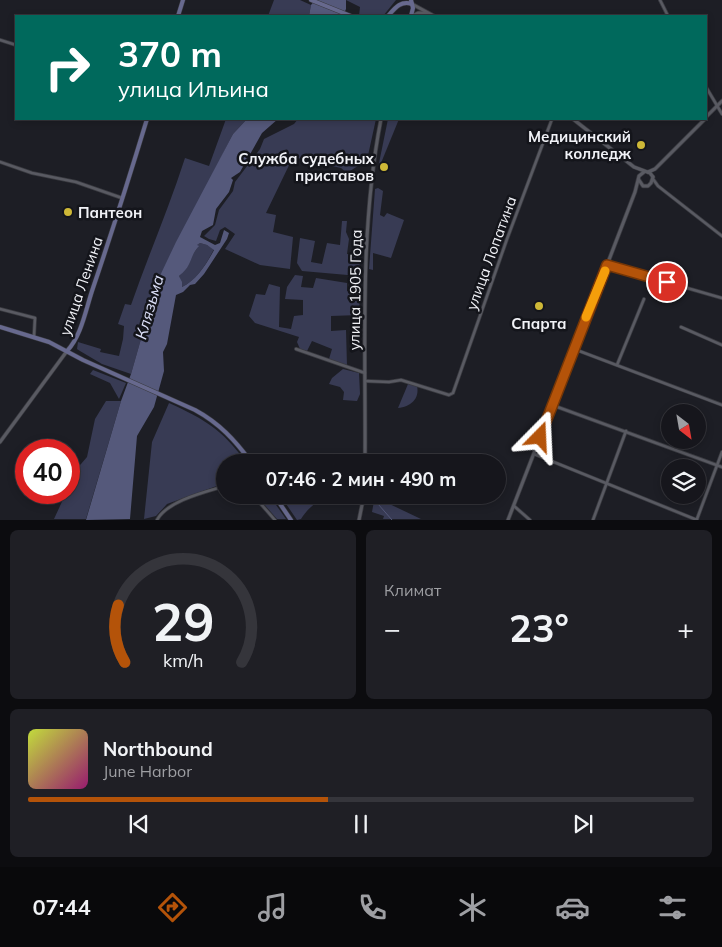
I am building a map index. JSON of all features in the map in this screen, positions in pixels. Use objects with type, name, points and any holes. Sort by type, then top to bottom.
[{"type":"main road","points":[[178,15],[183,0]]},
{"type":"main road","points":[[311,0],[348,15]]},
{"type":"main road","points":[[389,15],[400,0]]},
{"type":"main road","points":[[398,5],[412,2],[411,15]]},
{"type":"main road","name":"улица Ленина","points":[[67,351],[73,344],[81,323],[116,220],[147,120]]},
{"type":"main road","points":[[0,327],[34,336],[61,347],[109,372],[195,410],[217,423],[231,436],[245,454]]},
{"type":"main road","points":[[280,504],[291,520]]},
{"type":"street","points":[[660,0],[668,15]]},
{"type":"street","points":[[412,2],[432,15]]},
{"type":"street","points":[[413,15],[429,13]]},
{"type":"street","points":[[0,40],[15,45]]},
{"type":"street","points":[[707,89],[722,114]]},
{"type":"street","points":[[707,117],[722,101]]},
{"type":"street","name":"улица 1905 Года","points":[[365,454],[365,273],[374,161],[381,120]]},
{"type":"street","name":"улица Лопатина","points":[[365,381],[389,382],[401,380],[451,395],[552,120]]},
{"type":"street","points":[[574,120],[634,167],[646,172],[658,186],[722,236]]},
{"type":"street","points":[[508,520],[635,192],[639,177],[655,169],[704,120]]},
{"type":"street","points":[[0,162],[32,173],[76,182],[122,198]]},
{"type":"street","points":[[634,167],[640,184],[646,186]]},
{"type":"street","points":[[650,185],[655,169]]},
{"type":"street","points":[[635,192],[646,186],[658,186]]},
{"type":"street","points":[[607,265],[722,298]]},
{"type":"street","points":[[616,365],[644,299]]},
{"type":"street","points":[[0,309],[35,318],[34,336]]},
{"type":"street","points":[[681,327],[722,345]]},
{"type":"street","points":[[296,349],[365,373]]},
{"type":"street","points":[[574,349],[722,405]]},
{"type":"street","name":"улица Ленина","points":[[0,442],[67,351]]},
{"type":"street","points":[[552,405],[722,467]]},
{"type":"street","points":[[593,520],[626,431]]},
{"type":"street","points":[[534,454],[697,519],[722,452]]},
{"type":"street","points":[[157,520],[161,512],[175,504],[216,489]]},
{"type":"street","points":[[261,504],[275,520]]},
{"type":"street","points":[[359,520],[362,504]]},
{"type":"street","points":[[514,506],[530,520]]},
{"type":"shaded area","points":[[274,0],[300,0],[311,5],[309,15],[268,15]]},
{"type":"shaded area","points":[[346,0],[396,0],[384,15],[359,15],[360,7]]},
{"type":"shaded area","points":[[226,120],[246,120],[233,134],[148,301],[143,332],[131,374],[102,364],[77,349],[78,342],[101,349],[100,352],[119,356],[124,326],[118,324],[125,304],[131,305],[185,158],[209,166]]},
{"type":"shaded area","points":[[297,120],[376,120],[367,160],[347,173],[341,168],[293,157],[266,213],[276,215],[273,232],[293,237],[290,269],[260,265],[225,249],[235,234],[225,227],[220,230],[216,241],[204,236],[215,225],[219,210],[233,191],[235,182],[260,149],[264,139],[294,124]]},
{"type":"shaded area","points":[[388,120],[399,120],[379,168]]},
{"type":"shaded area","points":[[378,188],[383,191],[380,215],[384,217],[387,213],[404,220],[391,258],[373,253],[373,270],[369,269],[375,189]]},
{"type":"shaded area","points":[[342,221],[347,221],[346,232],[349,239],[347,254],[360,255],[359,276],[302,271],[297,263],[300,238],[315,241],[311,262],[322,264],[327,243],[340,245]]},
{"type":"shaded area","points":[[200,243],[214,249],[196,276],[182,287],[179,276],[198,247],[196,245]]},
{"type":"shaded area","points":[[295,275],[303,276],[301,287],[313,288],[316,278],[347,283],[347,291],[360,292],[359,315],[331,316],[331,331],[346,330],[347,366],[329,359],[332,349],[312,341],[307,351],[300,349],[297,342],[299,337],[255,323],[249,316],[256,294],[265,295],[269,284],[280,287],[279,327],[291,329],[294,316],[303,315],[303,300],[285,299],[287,287]]},
{"type":"shaded area","points":[[343,369],[359,373],[360,394],[357,401],[343,400],[344,392],[340,387],[329,384],[332,378]]},
{"type":"shaded area","points":[[93,370],[126,383],[119,399],[110,383],[90,374]]},
{"type":"shaded area","points":[[408,384],[417,386],[417,395],[413,402],[398,408]]},
{"type":"shaded area","points":[[106,401],[121,401],[86,519],[54,519],[61,504],[80,504],[80,465],[87,457],[95,419]]},
{"type":"shaded area","points":[[169,403],[212,426],[229,441],[239,454],[216,454],[216,486],[167,504],[156,516],[144,519],[152,442]]},
{"type":"shaded area","points":[[264,504],[275,504],[286,519],[277,519]]},
{"type":"shaded area","points":[[286,504],[316,504],[301,519],[297,520]]},
{"type":"shaded area","points":[[373,504],[390,504],[421,519],[383,519],[384,516],[372,512]]},
{"type":"water","points":[[315,0],[346,0],[346,9],[343,15],[309,15],[311,5]]},
{"type":"water","name":"Клязьма","points":[[246,120],[277,120],[262,133],[240,172],[231,178],[233,180],[229,192],[216,209],[213,225],[202,231],[200,237],[215,245],[220,243],[224,230],[229,233],[227,239],[204,274],[195,284],[190,285],[183,292],[176,295],[167,344],[163,352],[164,371],[154,407],[137,436],[130,519],[86,520],[143,332],[148,301],[176,242],[233,134]],"holes":[[[200,243],[207,245],[214,250],[201,271],[182,287],[179,276],[189,265],[199,246],[197,245]]]},
{"type":"waterway","points":[[378,504],[392,520]]},
{"type":"slow traffic","points":[[586,317],[605,271]]},
{"type":"place","name":"Медицинский колледж","points":[[641,145]]},
{"type":"place","name":"Служба судебных приставов","points":[[384,167]]},
{"type":"place","name":"Пантеон","points":[[68,212]]},
{"type":"place","name":"Спарта","points":[[539,306]]},
{"type":"route","points":[[540,437],[607,265],[667,282]]}]
